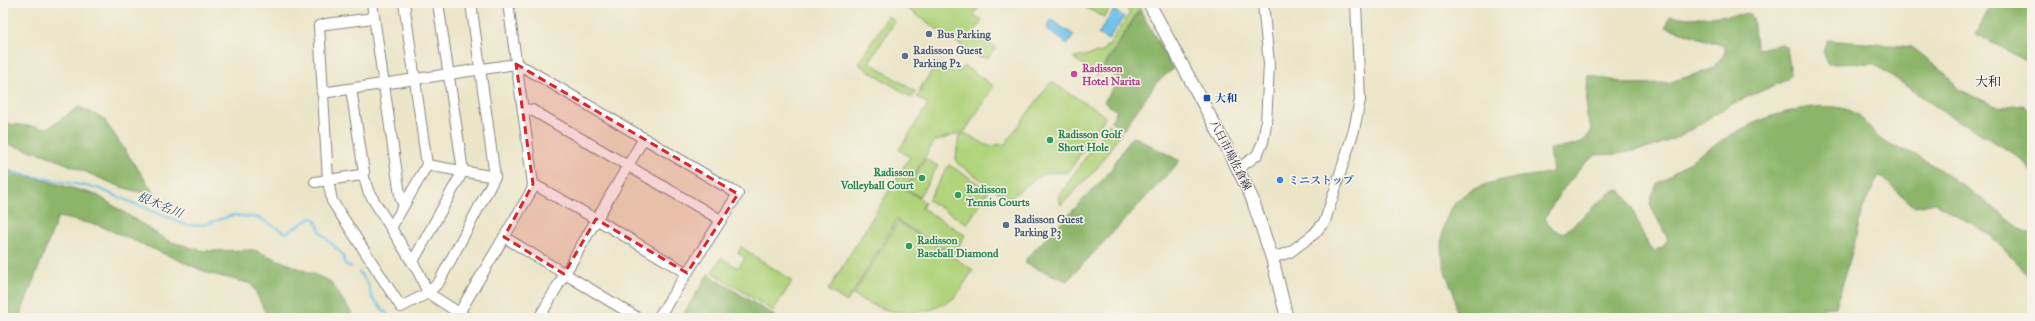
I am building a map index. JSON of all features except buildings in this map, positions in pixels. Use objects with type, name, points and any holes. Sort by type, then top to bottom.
[{"type":"main road","name":"八日市場佐倉線","points":[[1149,3],[1238,169],[1257,210],[1272,258],[1287,318]]},
{"type":"street","points":[[372,3],[400,195],[401,200],[405,203]]},
{"type":"street","points":[[391,228],[427,165],[404,3]]},
{"type":"street","points":[[411,260],[416,256],[463,172],[438,3]]},
{"type":"street","points":[[374,18],[319,26],[328,180],[332,201],[401,307],[428,293],[439,282],[495,177],[471,3]]},
{"type":"street","points":[[365,180],[368,191],[411,260],[428,293],[463,316],[504,237],[532,190],[533,184],[508,3]]},
{"type":"street","points":[[1238,169],[1257,155],[1263,142],[1266,124],[1269,64],[1263,3]]},
{"type":"street","points":[[1272,258],[1290,252],[1314,234],[1325,221],[1354,130],[1360,100],[1356,3]]},
{"type":"street","points":[[322,93],[516,64],[738,194],[658,318]]},
{"type":"street","points":[[315,182],[361,175],[364,172],[351,88]]},
{"type":"street","points":[[522,109],[532,110],[721,220]]},
{"type":"street","points":[[539,318],[644,138]]},
{"type":"street","points":[[427,165],[495,177]]},
{"type":"street","points":[[533,184],[687,272]]},
{"type":"street","points":[[504,237],[638,318]]},
{"type":"highlighted area","points":[[516,64],[738,194],[687,273],[596,219],[564,274],[504,237],[533,184]]},
{"type":"green space","points":[[903,3],[981,3],[973,15],[982,21],[974,32],[996,48],[988,58],[978,57],[902,5]]},
{"type":"green space","points":[[1077,3],[1108,3],[1107,6],[1110,8],[1104,17]]},
{"type":"green space","points":[[1125,3],[1137,3],[1140,8],[1098,75],[1073,58],[1103,52],[1106,46],[1108,47],[1130,12],[1126,9],[1128,5]]},
{"type":"green space","points":[[1992,3],[2032,3],[2032,64],[1976,34]]},
{"type":"green space","points":[[1140,10],[1173,69],[1157,82],[1123,130],[1111,121],[1117,111],[1104,102],[1119,79],[1104,68]]},
{"type":"green space","points":[[1750,14],[1753,17],[1756,46],[1759,49],[1782,44],[1787,48],[1791,75],[1786,80],[1730,105],[1679,137],[1652,147],[1618,154],[1596,155],[1584,164],[1560,193],[1545,218],[1550,227],[1560,233],[1565,232],[1611,192],[1620,190],[1628,200],[1649,247],[1654,251],[1664,246],[1668,239],[1650,205],[1652,195],[1657,184],[1722,140],[1755,123],[1799,109],[1814,107],[1843,108],[1862,118],[1884,142],[1916,155],[1934,166],[1973,192],[2022,230],[2032,235],[2032,279],[1988,233],[1935,203],[1915,207],[1879,175],[1862,210],[1854,245],[1836,307],[1823,308],[1816,318],[1458,318],[1455,297],[1444,266],[1441,245],[1442,234],[1449,214],[1461,197],[1480,186],[1501,180],[1553,172],[1550,149],[1579,143],[1588,136],[1592,130],[1586,114],[1588,75],[1629,84],[1668,83],[1712,69],[1725,53],[1725,46],[1666,27],[1670,16],[1690,18]]},
{"type":"green space","points":[[888,16],[895,21],[869,62],[916,92],[912,98],[860,65],[860,61]]},
{"type":"green space","points":[[1827,40],[1912,47],[1944,72],[1958,89],[2000,108],[2023,105],[2032,115],[2032,173],[2021,158],[1941,110],[1873,63],[1828,64],[1823,51]]},
{"type":"green space","points":[[937,63],[948,70],[951,67],[959,72],[964,66],[994,86],[965,131],[934,142],[905,189],[925,202],[922,208],[965,235],[953,255],[897,220],[847,302],[828,290],[910,157],[899,150],[928,104],[917,97],[921,91],[920,89]]},
{"type":"green space","name":"Radisson Golf Short Hole","points":[[1050,83],[1053,83],[1103,114],[1105,118],[1069,171],[1051,172],[1037,177],[1011,198],[1006,197],[958,164],[956,158],[959,135],[965,133],[988,146],[1005,144]]},
{"type":"green space","points":[[79,107],[103,118],[157,197],[121,187],[43,154],[3,143],[3,119],[9,124],[48,128]]},
{"type":"green space","points":[[1109,124],[1121,133],[1097,168],[1061,205],[1058,197]]},
{"type":"green space","points":[[1135,137],[1180,161],[1067,281],[1026,264],[1026,259],[1108,174],[1130,139]]},
{"type":"green space","name":"Radisson Volleyball Court","points":[[925,159],[938,166],[919,197],[907,189]]},
{"type":"green space","name":"Radisson Tennis Courts","points":[[949,165],[989,190],[967,224],[928,200]]},
{"type":"green space","points":[[3,169],[97,195],[168,241],[204,251],[254,250],[330,281],[355,318],[272,318],[267,316],[252,284],[208,273],[98,225],[58,217],[19,318],[3,318]]},
{"type":"green space","name":"Radisson Baseball Diamond","points":[[898,222],[973,270],[954,298],[929,310],[904,313],[879,307],[853,295]]},
{"type":"green space","points":[[741,247],[791,280],[791,283],[773,311],[712,272],[721,258],[738,268],[745,258],[738,253]]},
{"type":"green space","points":[[708,274],[778,318],[681,318]]},
{"type":"water","points":[[1114,10],[1124,17],[1108,40],[1098,34]]},
{"type":"water","points":[[1051,20],[1074,35],[1068,44],[1046,29]]},
{"type":"waterway","name":"根木名川","points":[[3,171],[97,188],[186,225],[203,225],[233,215],[259,218],[286,233],[311,218],[315,219],[321,233],[343,255],[345,264],[351,267]]},
{"type":"waterway","name":"根木名川","points":[[359,272],[368,284],[372,298],[391,318]]},
{"type":"place","name":"Bus Parking","points":[[929,34]]},
{"type":"place","name":"Radisson Guest Parking P2","points":[[905,56]]},
{"type":"place","name":"Radisson Hotel Narita","points":[[1074,74]]},
{"type":"place","name":"大和","points":[[1207,98]]},
{"type":"place","name":"Radisson Golf Short Hole","points":[[1050,140]]},
{"type":"place","name":"Radisson Volleyball Court","points":[[922,178]]},
{"type":"place","name":"ミニストップ","points":[[1280,180]]},
{"type":"place","name":"Radisson Tennis Courts","points":[[958,195]]},
{"type":"place","name":"Radisson Guest Parking P3","points":[[1006,225]]},
{"type":"place","name":"Radisson Baseball Diamond","points":[[909,246]]},
{"type":"district","name":"大和","points":[[1988,81]]}]
